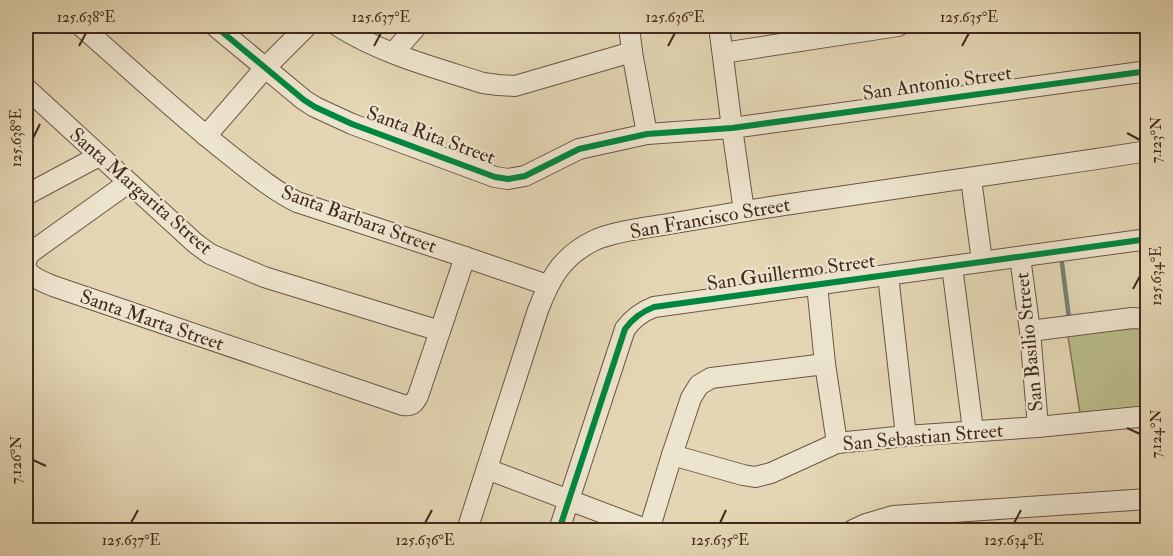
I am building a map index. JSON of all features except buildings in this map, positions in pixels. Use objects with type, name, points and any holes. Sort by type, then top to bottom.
[{"type":"street","name":"Santa Barbara Street","points":[[81,26],[206,136],[270,187],[297,202],[547,285]]},
{"type":"street","name":"Santa Rita Street","points":[[215,26],[315,107],[352,124],[495,177],[508,179],[525,176],[579,149],[647,134],[732,128]]},
{"type":"street","points":[[206,136],[307,26]]},
{"type":"street","points":[[338,26],[360,39],[393,53],[498,86],[515,86],[632,52]]},
{"type":"street","points":[[393,53],[417,26]]},
{"type":"street","points":[[629,26],[647,134]]},
{"type":"street","points":[[719,26],[744,211]]},
{"type":"street","points":[[723,53],[898,26]]},
{"type":"street","name":"San Antonio Street","points":[[732,128],[1148,71]]},
{"type":"street","name":"Santa Margarita Street","points":[[26,88],[128,183],[210,254],[264,277],[440,331]]},
{"type":"street","name":"San Francisco Street","points":[[467,531],[547,285],[561,265],[575,252],[594,241],[629,231],[744,211],[1148,151]]},
{"type":"street","points":[[26,195],[99,156]]},
{"type":"street","points":[[971,179],[982,261]]},
{"type":"street","name":"Santa Marta Street","points":[[128,183],[30,253],[26,259],[26,270],[52,286],[408,406],[418,396],[440,331]]},
{"type":"street","points":[[26,236],[52,236]]},
{"type":"street","name":"San Guillermo Street","points":[[559,531],[625,329],[642,312],[654,307],[1148,239]]},
{"type":"street","points":[[440,331],[465,256]]},
{"type":"street","name":"San Basilio Street","points":[[1020,257],[1030,331],[1038,426]]},
{"type":"street","points":[[952,266],[973,430]]},
{"type":"street","points":[[888,275],[906,436]]},
{"type":"street","points":[[817,285],[825,364],[837,443]]},
{"type":"street","points":[[1030,331],[1131,318],[1148,319]]},
{"type":"street","points":[[487,469],[648,531],[691,398],[699,385],[711,378],[825,364]]},
{"type":"street","name":"San Sebastian Street","points":[[672,455],[755,477],[771,473],[837,443],[1148,416]]},
{"type":"street","points":[[853,531],[866,524],[893,516],[1148,499]]},
{"type":"green space","points":[[1147,326],[1147,409],[1080,413],[1067,330]]},
{"type":"waterway","points":[[1061,256],[1069,318]]},
{"type":"cycle path","points":[[215,26],[315,107],[352,124],[495,177],[508,179],[525,176],[579,149],[647,134],[732,128],[1148,71]]},
{"type":"cycle path","points":[[559,530],[625,329],[645,311],[654,307],[1148,239]]}]
